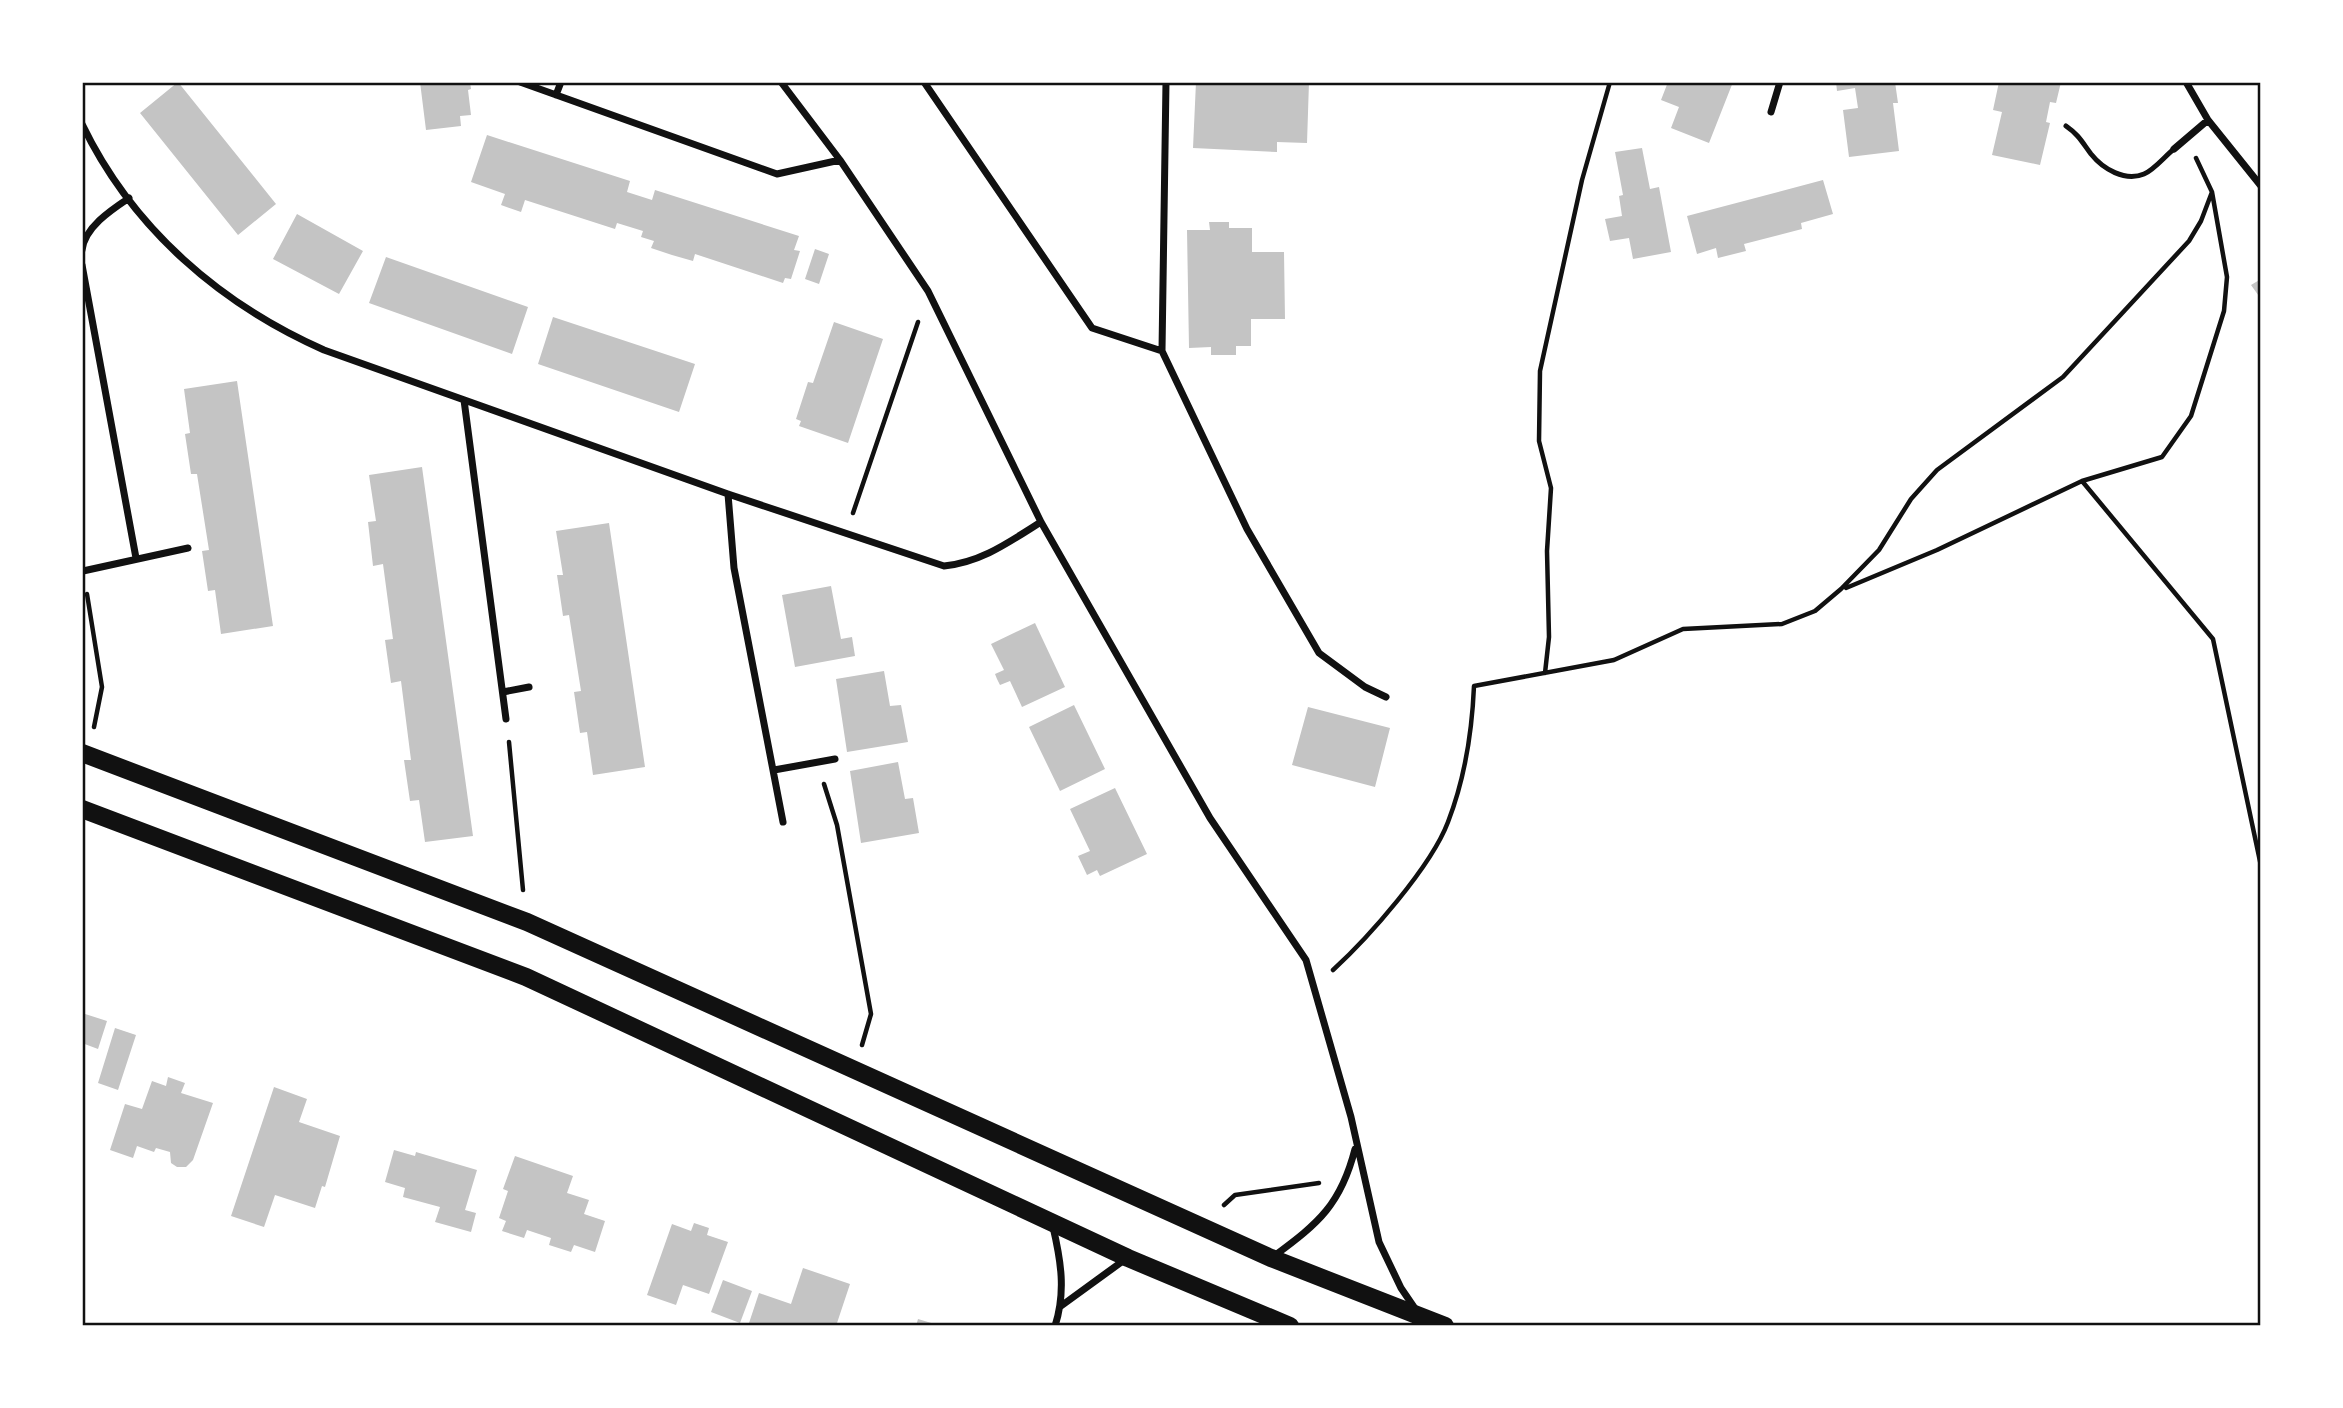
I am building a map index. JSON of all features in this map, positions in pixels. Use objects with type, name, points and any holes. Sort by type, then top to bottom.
[{"type":"main road","points":[[85,754],[527,922],[1200,1227],[1271,1258],[1445,1326]]},
{"type":"main road","points":[[82,809],[526,977],[1128,1258],[1290,1326]]},
{"type":"street","points":[[520,82],[777,174],[840,160]]},
{"type":"street","points":[[556,94],[561,82]]},
{"type":"street","points":[[781,82],[840,160],[928,291],[1041,522],[1210,818],[1306,960],[1379,1242],[1401,1288],[1420,1316]]},
{"type":"street","points":[[924,82],[1092,328],[1162,351]]},
{"type":"street","points":[[1166,82],[1162,351],[1247,529],[1319,653],[1365,687],[1386,697]]},
{"type":"street","points":[[1771,112],[1780,82]]},
{"type":"street","points":[[2186,82],[2208,120],[2261,186]]},
{"type":"street","points":[[2174,149],[2208,120]]},
{"type":"street","points":[[82,124],[106,167],[129,198],[156,233],[190,269],[285,333],[728,494],[944,566],[966,564],[988,555],[1041,522]]},
{"type":"street","points":[[82,250],[83,242],[96,224],[129,198]]},
{"type":"street","points":[[82,265],[136,558]]},
{"type":"street","points":[[464,400],[506,719]]},
{"type":"street","points":[[728,494],[734,568],[783,822]]},
{"type":"street","points":[[83,570],[188,548]]},
{"type":"street","points":[[503,692],[529,687]]},
{"type":"street","points":[[774,770],[835,759]]},
{"type":"street","points":[[1271,1258],[1315,1226],[1333,1205],[1347,1179],[1356,1145]]},
{"type":"street","points":[[1052,1223],[1062,1265],[1061,1306],[1055,1326]]},
{"type":"street","points":[[1061,1306],[1128,1258]]},
{"type":"lane","points":[[2066,126],[2081,136],[2091,154],[2108,169],[2124,176],[2145,174],[2174,149]]},
{"type":"path","points":[[1545,673],[1549,637],[1547,551],[1551,488],[1539,441],[1539,371],[1583,180],[1610,82]]},
{"type":"path","points":[[1842,589],[1937,550],[2082,481],[2161,457],[2191,416],[2224,311],[2227,277],[2212,192],[2187,138]]},
{"type":"path","points":[[1314,987],[1353,952],[1433,851],[1447,825],[1472,734],[1474,686],[1614,660],[1683,629],[1782,624],[1815,611],[1842,589],[1879,550],[1911,499],[1937,470],[2063,377],[2189,242],[2201,221],[2212,192]]},
{"type":"path","points":[[846,534],[928,291]]},
{"type":"path","points":[[2082,481],[2213,639],[2261,866]]},
{"type":"path","points":[[83,570],[103,687],[85,754]]},
{"type":"path","points":[[506,719],[527,922]]},
{"type":"path","points":[[813,764],[828,792],[837,825],[871,1014],[854,1069]]},
{"type":"path","points":[[1200,1227],[1235,1195],[1347,1179]]},
{"type":"building","points":[[178,82],[276,204],[238,235],[140,113]]},
{"type":"building","points":[[420,82],[470,82],[471,89],[468,90],[471,115],[460,116],[461,126],[426,130]]},
{"type":"building","points":[[1196,82],[1309,82],[1307,143],[1277,142],[1277,152],[1193,148]]},
{"type":"building","points":[[1668,82],[1733,82],[1709,143],[1671,128],[1679,107],[1661,100]]},
{"type":"building","points":[[1836,82],[1895,82],[1898,103],[1893,103],[1899,151],[1849,157],[1843,110],[1858,108],[1855,88],[1837,91]]},
{"type":"building","points":[[1999,82],[2061,82],[2056,103],[2050,102],[2046,122],[2050,123],[2040,165],[1992,155],[2002,112],[1993,110]]},
{"type":"building","points":[[487,135],[630,181],[627,192],[652,200],[655,190],[799,236],[794,250],[800,251],[791,279],[785,278],[783,283],[695,254],[693,261],[672,255],[651,248],[654,241],[641,237],[643,231],[617,223],[615,229],[525,200],[521,212],[501,205],[505,194],[471,182]]},
{"type":"building","points":[[1642,148],[1650,189],[1659,187],[1671,252],[1633,259],[1629,238],[1610,241],[1605,219],[1622,216],[1619,196],[1623,195],[1615,152]]},
{"type":"building","points":[[1823,180],[1833,214],[1801,223],[1802,229],[1744,244],[1746,251],[1718,258],[1716,248],[1697,254],[1687,216]]},
{"type":"building","points":[[297,214],[363,251],[339,294],[273,259]]},
{"type":"building","points":[[1209,222],[1229,222],[1229,228],[1252,228],[1252,252],[1284,252],[1285,319],[1251,319],[1251,346],[1236,346],[1236,355],[1211,355],[1211,347],[1189,348],[1187,230],[1210,230]]},
{"type":"building","points":[[815,249],[829,254],[819,284],[805,279]]},
{"type":"building","points":[[386,257],[528,307],[512,354],[369,303]]},
{"type":"building","points":[[2261,279],[2261,299],[2251,285]]},
{"type":"building","points":[[553,317],[695,364],[679,412],[538,364]]},
{"type":"building","points":[[834,322],[883,339],[848,443],[799,426],[801,421],[796,419],[808,382],[813,383]]},
{"type":"building","points":[[237,381],[273,626],[221,634],[215,590],[208,591],[202,551],[209,550],[197,474],[191,474],[185,434],[190,433],[184,389]]},
{"type":"building","points":[[422,467],[473,836],[425,842],[419,800],[410,801],[404,760],[411,760],[401,681],[391,683],[385,640],[393,639],[383,564],[373,566],[368,522],[376,521],[369,475]]},
{"type":"building","points":[[609,523],[645,767],[593,775],[587,732],[580,733],[574,692],[581,691],[569,615],[563,616],[557,575],[563,575],[556,531]]},
{"type":"building","points":[[831,586],[841,639],[852,637],[855,656],[795,667],[782,595]]},
{"type":"building","points":[[1035,623],[1065,687],[1022,707],[1010,681],[1000,685],[997,679],[995,674],[1004,670],[991,644]]},
{"type":"building","points":[[884,671],[890,706],[901,705],[908,742],[847,752],[836,679]]},
{"type":"building","points":[[1074,705],[1105,769],[1060,791],[1029,727]]},
{"type":"building","points":[[1308,707],[1390,728],[1375,787],[1292,765]]},
{"type":"building","points":[[898,762],[905,799],[913,798],[919,833],[861,843],[850,771]]},
{"type":"building","points":[[1115,788],[1147,854],[1100,876],[1097,870],[1087,875],[1078,856],[1090,851],[1070,809]]},
{"type":"building","points":[[82,1013],[107,1021],[98,1049],[82,1043]]},
{"type":"building","points":[[115,1028],[136,1035],[118,1090],[98,1083]]},
{"type":"building","points":[[168,1077],[185,1083],[181,1093],[213,1103],[193,1160],[186,1167],[177,1167],[171,1163],[170,1152],[156,1148],[154,1152],[137,1146],[133,1158],[110,1150],[125,1104],[142,1109],[152,1081],[166,1086]]},
{"type":"building","points":[[274,1087],[307,1099],[299,1122],[340,1136],[325,1187],[322,1186],[315,1208],[275,1195],[264,1227],[231,1216]]},
{"type":"building","points":[[394,1150],[415,1156],[416,1152],[477,1170],[465,1210],[476,1213],[471,1232],[435,1222],[440,1207],[403,1197],[405,1188],[385,1182]]},
{"type":"building","points":[[515,1156],[573,1176],[567,1193],[589,1200],[584,1214],[605,1221],[595,1252],[574,1245],[571,1252],[549,1245],[551,1238],[527,1230],[524,1238],[502,1231],[506,1221],[499,1218],[508,1191],[503,1189]]},
{"type":"building","points":[[694,1223],[709,1228],[707,1235],[728,1242],[709,1294],[683,1285],[676,1305],[647,1295],[672,1224],[691,1231]]},
{"type":"building","points":[[803,1268],[850,1284],[836,1326],[748,1326],[759,1293],[791,1304]]},
{"type":"building","points":[[723,1280],[752,1291],[740,1323],[711,1312]]},
{"type":"building","points":[[918,1319],[938,1325],[938,1326],[916,1326]]}]
